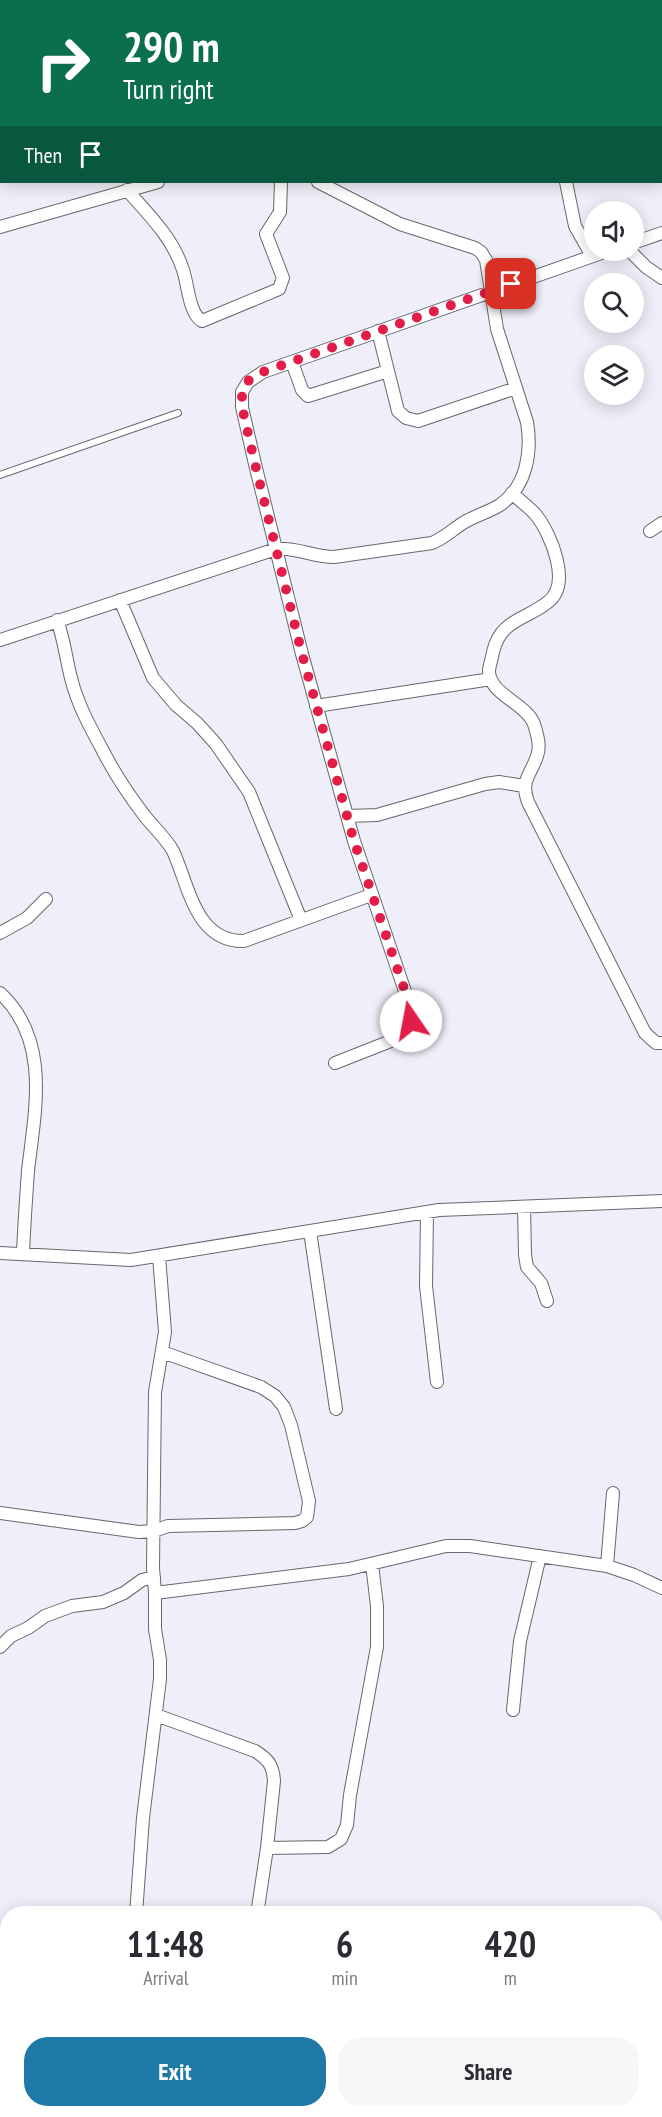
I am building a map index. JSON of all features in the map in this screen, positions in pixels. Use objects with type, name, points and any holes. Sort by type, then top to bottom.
[{"type":"street","points":[[0,227],[154,183]]},
{"type":"street","points":[[127,190],[171,243],[184,273],[194,315],[202,321],[279,289],[283,284],[283,278],[266,234],[280,212],[281,183]]},
{"type":"street","points":[[0,640],[276,549],[297,549],[324,557],[334,557],[432,543],[442,539],[463,523],[500,505],[512,494],[522,477],[529,455],[526,422],[497,329],[486,260],[475,248],[400,224],[320,183]]},
{"type":"street","points":[[566,183],[574,226],[584,243]]},
{"type":"street","points":[[644,239],[662,233]]},
{"type":"street","points":[[335,1063],[401,1037],[411,1021],[411,1009],[371,895],[316,706],[242,407],[242,392],[248,381],[263,372],[584,259]]},
{"type":"street","points":[[640,261],[662,278]]},
{"type":"street","points":[[378,331],[398,411],[413,421],[516,388]]},
{"type":"street","points":[[292,362],[302,390],[308,396],[388,371]]},
{"type":"street","points":[[512,494],[536,516],[551,543],[559,569],[557,587],[549,602],[508,626],[498,636],[489,671],[491,679],[497,688],[526,711],[535,727],[538,755],[524,786],[528,802],[645,1033],[656,1043],[662,1044]]},
{"type":"street","points":[[650,531],[662,523]]},
{"type":"street","points":[[120,600],[153,678],[176,705],[216,744],[249,792],[301,920]]},
{"type":"street","points":[[57,620],[78,701],[101,748],[122,785],[173,852],[192,902],[209,928],[227,939],[244,941],[371,895]]},
{"type":"street","points":[[316,706],[491,679]]},
{"type":"street","points":[[347,816],[377,815],[485,784],[499,782],[524,786]]},
{"type":"street","points":[[0,933],[13,928],[27,918],[46,899]]},
{"type":"street","points":[[0,993],[22,1018],[31,1042],[36,1070],[36,1099],[22,1254]]},
{"type":"street","points":[[0,1253],[131,1260],[427,1212],[662,1201]]},
{"type":"street","points":[[524,1207],[527,1267],[541,1284],[548,1301]]},
{"type":"street","points":[[427,1212],[426,1286],[437,1382]]},
{"type":"street","points":[[310,1232],[336,1409]]},
{"type":"street","points":[[137,1906],[143,1818],[156,1715],[160,1660],[155,1629],[153,1531],[155,1392],[165,1332],[159,1256]]},
{"type":"street","points":[[0,1513],[139,1532],[153,1531],[168,1526],[295,1522],[307,1517],[309,1501],[291,1425],[284,1407],[275,1396],[261,1387],[162,1352]]},
{"type":"street","points":[[607,1566],[613,1493]]},
{"type":"street","points":[[155,1593],[349,1569],[446,1546],[470,1546],[607,1566],[662,1588]]},
{"type":"street","points":[[513,1710],[520,1641],[540,1556]]},
{"type":"street","points":[[267,1848],[328,1846],[340,1839],[344,1833],[377,1647],[377,1606],[372,1564]]},
{"type":"street","points":[[0,1647],[11,1636],[45,1616],[72,1606],[104,1602],[124,1593],[142,1580],[154,1577]]},
{"type":"street","points":[[156,1715],[255,1751],[268,1759],[274,1770],[267,1848],[258,1906]]},
{"type":"lane","points":[[0,475],[178,413]]},
{"type":"route","points":[[411,1021],[411,1009],[354,841],[302,654],[255,464],[242,407],[242,392],[248,381],[263,372],[511,284]]}]
